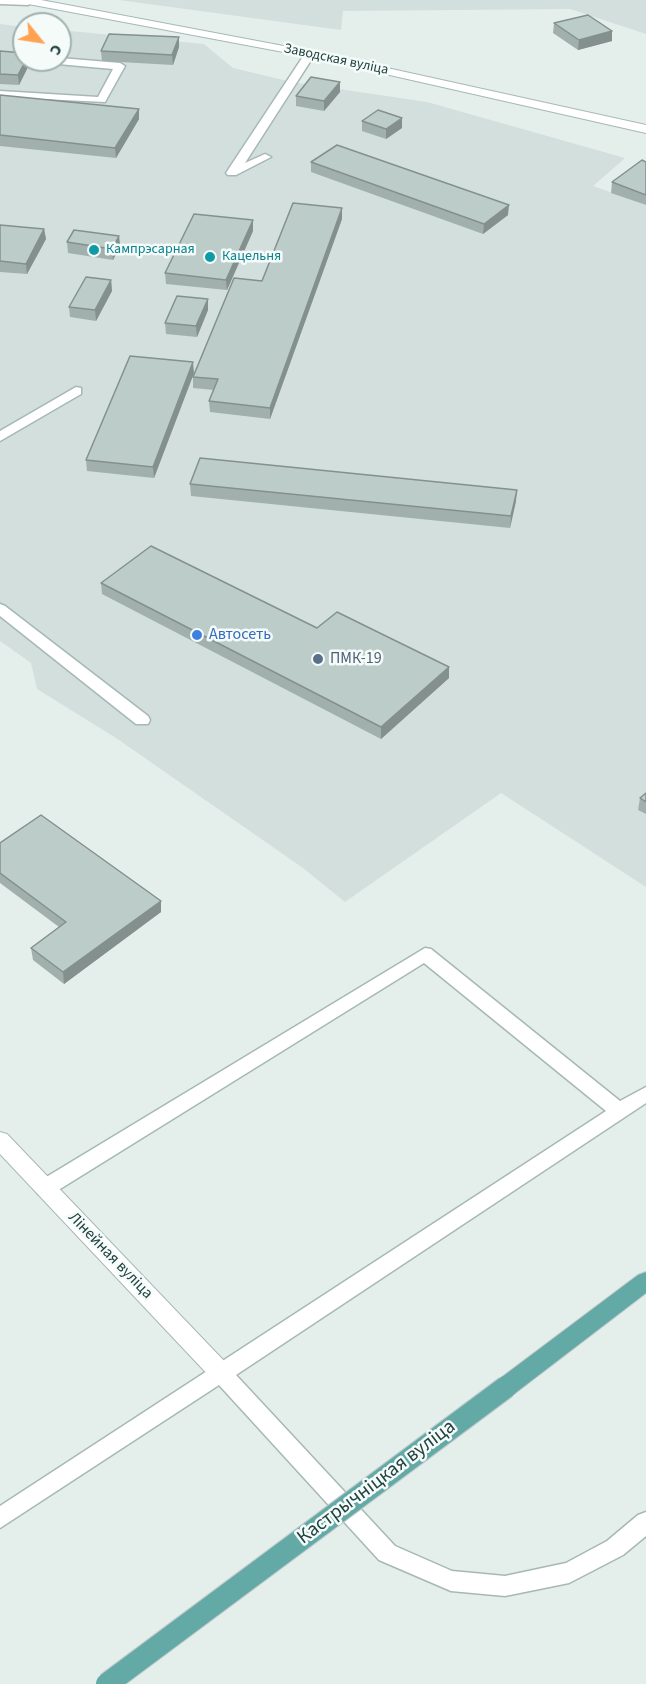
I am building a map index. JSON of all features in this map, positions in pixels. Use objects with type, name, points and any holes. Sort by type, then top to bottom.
[{"type":"main road","name":"Кастрычніцкая вуліца","points":[[107,1684],[646,1281]]},
{"type":"street","name":"Заводская вуліца","points":[[26,1],[310,54],[525,100],[646,129]]},
{"type":"street","name":"Лінейная вуліца","points":[[0,1140],[220,1372]]},
{"type":"lane","points":[[0,1],[26,1]]},
{"type":"lane","points":[[265,157],[232,172],[310,54]]},
{"type":"lane","points":[[0,94],[101,100],[120,66],[72,62]]},
{"type":"lane","points":[[0,437],[76,391]]},
{"type":"lane","points":[[0,609],[142,720]]},
{"type":"lane","points":[[45,1188],[425,954],[620,1111]]},
{"type":"lane","points":[[0,1518],[646,1094]]},
{"type":"lane","points":[[220,1372],[387,1553],[451,1581],[505,1586],[569,1573],[615,1548],[646,1522]]},
{"type":"shaded area","points":[[119,0],[646,0],[646,34],[570,9],[343,11],[341,30]]},
{"type":"shaded area","points":[[0,24],[12,26],[12,72],[72,72],[72,31],[204,44],[233,68],[292,82],[427,102],[625,158],[593,186],[646,205],[646,887],[501,793],[345,902],[303,868],[116,738],[37,689],[31,663],[0,641]]},
{"type":"building","points":[[588,15],[612,31],[579,40],[554,23]]},
{"type":"building","points":[[109,34],[179,37],[172,55],[101,51]]},
{"type":"building","points":[[0,51],[12,52],[12,72],[20,72],[18,75],[0,74]]},
{"type":"building","points":[[311,77],[340,82],[324,101],[296,96]]},
{"type":"building","points":[[0,95],[139,109],[115,148],[0,135]]},
{"type":"building","points":[[378,110],[402,118],[386,129],[362,121]]},
{"type":"building","points":[[337,145],[509,205],[484,224],[311,162]]},
{"type":"building","points":[[642,160],[646,162],[646,195],[612,182]]},
{"type":"building","points":[[293,203],[342,208],[270,408],[209,401],[218,379],[193,377],[234,278],[262,281]]},
{"type":"building","name":"Кацельня","points":[[194,214],[253,220],[226,280],[165,273]]},
{"type":"building","points":[[0,225],[44,229],[26,264],[0,261]]},
{"type":"building","points":[[74,230],[119,236],[112,249],[67,242]]},
{"type":"building","points":[[86,277],[111,280],[95,310],[69,307]]},
{"type":"building","points":[[177,296],[208,299],[196,326],[165,323]]},
{"type":"building","points":[[130,356],[193,362],[153,467],[86,460]]},
{"type":"building","points":[[200,458],[517,490],[511,516],[190,484]]},
{"type":"building","name":"ПМК-19","points":[[151,546],[317,628],[337,612],[449,667],[381,727],[101,583]]},
{"type":"building","points":[[646,793],[646,802],[640,798]]},
{"type":"building","points":[[41,815],[161,901],[63,972],[31,948],[66,922],[0,873],[0,843]]},
{"type":"place","name":"Кампрэсарная","points":[[94,250]]},
{"type":"place","name":"Кацельня","points":[[210,257]]},
{"type":"place","name":"Автосеть","points":[[197,635]]},
{"type":"place","name":"ПМК-19","points":[[318,659]]}]
